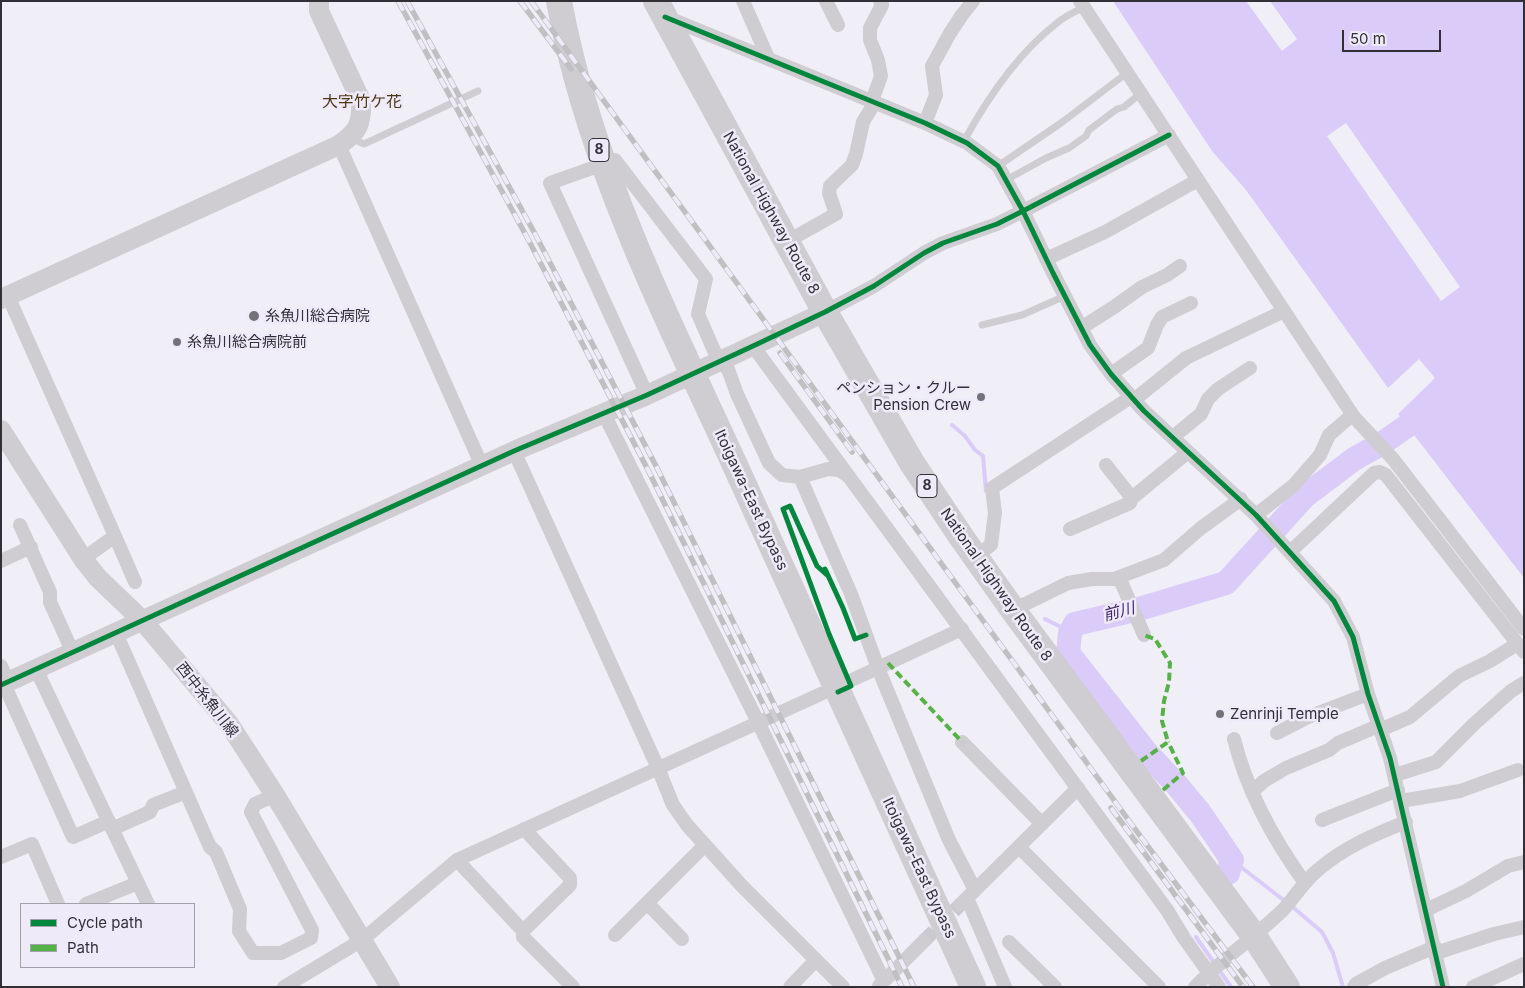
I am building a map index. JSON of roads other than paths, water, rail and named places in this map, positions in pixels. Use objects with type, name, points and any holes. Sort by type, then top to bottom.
[{"type":"highway","name":"Itoigawa-East Bypass","points":[[559,1],[576,80],[619,202],[656,292],[973,987]]},
{"type":"highway","name":"National Highway Route 8","points":[[664,7],[786,242],[912,463],[975,557],[1254,936],[1287,987]]},
{"type":"street","points":[[135,582],[4,297],[344,142],[358,128],[362,116],[361,101],[319,11],[319,1]]},
{"type":"street","points":[[743,1],[768,58]]},
{"type":"street","points":[[826,1],[838,25]]},
{"type":"street","points":[[925,123],[936,95],[932,66],[950,32],[973,1]]},
{"type":"street","points":[[786,242],[836,214],[830,186],[852,165],[863,122],[873,102],[881,76],[878,60],[870,40],[870,28],[884,3]]},
{"type":"street","points":[[1082,4],[1353,416],[1393,459],[1524,629]]},
{"type":"street","points":[[664,7],[768,58],[964,141],[998,166],[1024,212],[1064,296],[1090,345],[1111,374],[1133,399],[1173,438],[1241,499],[1288,548],[1334,601],[1353,637],[1368,694],[1395,775],[1444,987]]},
{"type":"street","points":[[186,792],[154,806],[150,812],[72,837],[4,679],[36,669],[514,451],[646,395],[754,346],[874,286],[936,246],[1024,212],[1169,135]]},
{"type":"street","points":[[344,142],[482,466]]},
{"type":"street","points":[[646,395],[550,183],[615,160],[706,280],[698,314],[719,362],[728,369],[737,394],[769,463],[782,476],[800,478],[828,469],[839,470],[849,476]]},
{"type":"street","points":[[1046,259],[1105,232],[1198,180]]},
{"type":"street","points":[[1081,328],[1142,287],[1167,275],[1180,266]]},
{"type":"street","points":[[1111,374],[1148,348],[1162,317],[1191,303]]},
{"type":"street","points":[[975,557],[992,545],[995,513],[992,488],[1133,399],[1186,358],[1284,310]]},
{"type":"street","points":[[754,346],[1167,910],[1184,938],[1219,987]]},
{"type":"street","points":[[1173,438],[1201,414],[1208,399],[1218,389],[1250,368]]},
{"type":"street","points":[[603,412],[758,722],[881,984],[924,940]]},
{"type":"street","points":[[1259,518],[1294,485],[1320,456],[1329,435],[1353,416]]},
{"type":"street","name":"西中糸魚川線","points":[[1,430],[83,559],[98,578],[143,621],[229,724],[275,795],[390,987]]},
{"type":"street","points":[[514,451],[673,805],[687,825],[742,886],[843,987]]},
{"type":"street","points":[[1070,529],[1130,503],[1132,498],[1188,452]]},
{"type":"street","points":[[1106,465],[1132,498]]},
{"type":"street","points":[[1253,791],[1264,781],[1286,768],[1329,750],[1338,743],[1410,717],[1458,676],[1520,648],[1386,474],[1374,473],[1288,548]]},
{"type":"street","points":[[800,478],[851,594],[878,668],[949,840],[967,897],[1006,987]]},
{"type":"street","points":[[1013,610],[1068,583],[1092,579],[1114,579],[1164,560],[1201,528],[1241,499]]},
{"type":"street","points":[[20,525],[50,592],[50,602],[73,652]]},
{"type":"street","points":[[83,559],[115,536]]},
{"type":"street","points":[[1,560],[30,547]]},
{"type":"street","points":[[1119,577],[1144,635]]},
{"type":"street","points":[[854,680],[962,629]]},
{"type":"street","points":[[116,633],[210,847],[216,852],[240,909],[239,931],[253,953],[281,953],[311,938],[312,930],[251,812],[255,804],[275,795]]},
{"type":"street","points":[[36,669],[148,903]]},
{"type":"street","points":[[1395,775],[1436,762],[1511,691],[1524,684]]},
{"type":"street","points":[[284,987],[362,940],[457,860],[823,693]]},
{"type":"street","points":[[1277,733],[1308,717],[1368,694]]},
{"type":"street","points":[[1234,739],[1238,755],[1270,832],[1304,883]]},
{"type":"street","points":[[962,742],[1042,824]]},
{"type":"street","points":[[1322,820],[1400,796],[1460,791],[1518,770]]},
{"type":"street","points":[[967,897],[1078,788]]},
{"type":"street","points":[[1195,987],[1283,909],[1318,869],[1339,854],[1374,835],[1406,822]]},
{"type":"street","points":[[523,931],[570,885],[570,878],[524,829]]},
{"type":"street","points":[[1,857],[32,844],[58,903]]},
{"type":"street","points":[[615,935],[706,845]]},
{"type":"street","points":[[1019,846],[1159,987]]},
{"type":"street","points":[[457,860],[523,931],[523,937],[573,987]]},
{"type":"street","points":[[1426,910],[1466,891],[1508,866],[1524,862]]},
{"type":"street","points":[[88,903],[138,882]]},
{"type":"street","points":[[647,903],[682,939]]},
{"type":"street","points":[[1354,987],[1356,984],[1385,968],[1435,950],[1524,927]]},
{"type":"street","points":[[1009,942],[1055,987]]},
{"type":"street","points":[[790,987],[816,960]]},
{"type":"street","points":[[1473,987],[1524,964]]},
{"type":"lane","points":[[964,141],[996,87],[1015,64],[1058,22],[1082,4]]},
{"type":"lane","points":[[998,166],[1128,72]]},
{"type":"lane","points":[[344,142],[364,144],[478,91]]},
{"type":"lane","points":[[1006,180],[1046,158],[1069,148],[1086,136],[1090,130],[1117,108],[1124,107],[1141,93]]},
{"type":"lane","points":[[982,325],[1022,315],[1064,296]]},
{"type":"waterway","points":[[952,425],[983,456],[986,491]]},
{"type":"waterway","name":"前川","points":[[1228,873],[1232,860],[1200,813],[1146,752],[1068,653],[1070,633],[1075,624],[1139,609],[1226,583],[1305,496],[1354,459],[1381,444],[1407,426]]},
{"type":"waterway","points":[[1045,619],[1065,629],[1072,629]]},
{"type":"waterway","points":[[1232,860],[1322,932],[1333,953],[1343,987]]},
{"type":"waterway","points":[[1196,937],[1231,987]]},
{"type":"tunnel","points":[[924,941],[961,904]]},
{"type":"railway","points":[[398,1],[528,239],[648,470],[902,987]]},
{"type":"railway","points":[[407,1],[534,232],[656,466],[914,987]]},
{"type":"railway","points":[[520,1],[571,69]]},
{"type":"railway","points":[[531,1],[1135,829],[1253,987]]},
{"type":"railway","points":[[780,353],[852,452]]},
{"type":"railway","points":[[1111,808],[1243,987]]},
{"type":"place","name":"糸魚川総合病院","points":[[254,316]]},
{"type":"place","name":"糸魚川総合病院前","points":[[177,342]]},
{"type":"place","name":"ペンション・クルー Pension Crew","points":[[981,397]]},
{"type":"place","name":"Zenrinji Temple","points":[[1220,714]]},
{"type":"district","name":"大字竹ケ花","points":[[362,102]]}]
